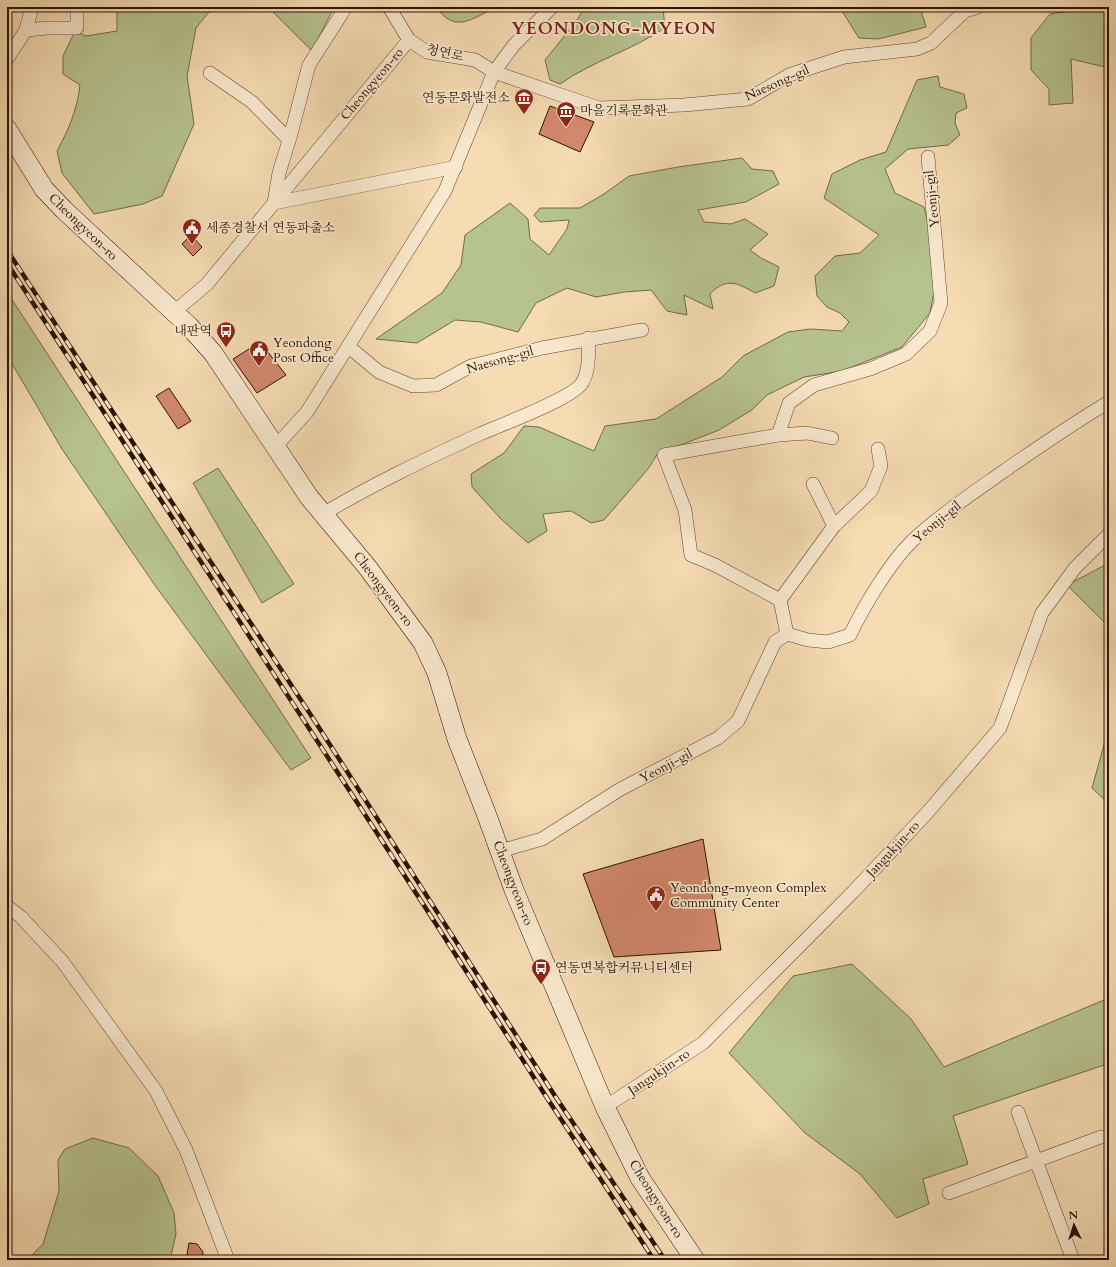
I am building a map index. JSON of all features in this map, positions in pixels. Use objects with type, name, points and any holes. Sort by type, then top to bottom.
[{"type":"main road","name":"Cheongyeon-ro","points":[[7,129],[44,189],[64,210],[174,312],[213,353],[309,497],[368,568],[423,643],[437,673],[457,739],[514,890],[605,1107],[640,1178],[695,1260]]},
{"type":"street","points":[[7,58],[26,30],[32,7]]},
{"type":"street","points":[[26,30],[77,28],[77,7]]},
{"type":"street","points":[[346,7],[309,65],[279,173],[274,203],[456,167]]},
{"type":"street","name":"청연로","points":[[389,7],[409,40],[427,52],[475,60],[494,72]]},
{"type":"street","points":[[276,446],[307,412],[445,191],[494,72],[514,45],[552,7]]},
{"type":"street","name":"Naesong-gil","points":[[494,72],[599,108],[684,105],[748,99],[789,75],[844,57],[917,49],[931,43],[966,12],[978,7]]},
{"type":"street","name":"Cheongyeon-ro","points":[[174,312],[207,284],[409,40]]},
{"type":"street","points":[[210,73],[252,102],[289,140]]},
{"type":"street","name":"Yeonji-gil","points":[[778,435],[789,402],[814,385],[870,368],[906,354],[930,331],[941,303],[928,157]]},
{"type":"street","name":"Naesong-gil","points":[[349,347],[379,372],[413,386],[436,385],[470,366],[588,338],[642,330]]},
{"type":"street","points":[[323,514],[362,491],[480,434],[563,398],[582,383],[590,358],[588,338]]},
{"type":"street","name":"Yeonji-gil","points":[[500,851],[542,839],[619,790],[718,738],[738,721],[775,642],[787,634],[808,640],[828,642],[850,635],[860,614],[882,580],[912,542],[975,491],[1109,402]]},
{"type":"street","points":[[780,600],[714,565],[691,555],[685,510],[664,455],[778,435],[807,433],[832,438]]},
{"type":"street","points":[[787,634],[780,600],[834,526],[871,491],[881,466],[878,449]]},
{"type":"street","points":[[813,484],[834,526]]},
{"type":"street","name":"Jangukjin-ro","points":[[605,1107],[703,1042],[809,937],[926,814],[1000,728],[1042,613],[1075,568],[1109,534]]},
{"type":"street","points":[[7,906],[21,917],[62,961],[156,1091],[186,1150],[228,1260]]},
{"type":"street","points":[[1018,1112],[1073,1260]]},
{"type":"street","points":[[949,1193],[1101,1137]]},
{"type":"green space","points":[[117,7],[213,7],[196,28],[187,76],[194,124],[162,196],[143,204],[94,214],[62,173],[57,151],[72,119],[77,103],[80,85],[63,74],[63,56],[75,31],[86,36],[117,31]]},
{"type":"green space","points":[[268,7],[334,7],[312,51]]},
{"type":"green space","points":[[436,7],[496,7],[464,22],[457,22],[450,20],[443,15]]},
{"type":"green space","points":[[585,7],[663,7],[665,28],[560,84],[550,80],[545,60],[575,23]]},
{"type":"green space","points":[[837,7],[920,7],[926,27],[878,39],[859,38],[842,11]]},
{"type":"green space","points":[[1109,7],[1109,68],[1071,59],[1073,103],[1049,105],[1049,89],[1031,70],[1031,38],[1050,14]]},
{"type":"green space","points":[[938,76],[940,87],[964,94],[967,108],[956,113],[955,123],[960,135],[948,145],[908,149],[885,169],[895,193],[924,207],[939,265],[930,313],[902,347],[842,371],[804,377],[767,395],[752,410],[719,430],[681,445],[660,450],[648,469],[604,520],[591,523],[571,511],[543,514],[547,531],[528,543],[501,519],[472,487],[471,474],[504,453],[524,426],[539,427],[594,451],[605,426],[656,419],[722,377],[743,356],[788,332],[810,329],[842,331],[849,322],[840,313],[827,307],[817,296],[815,276],[835,256],[860,253],[879,235],[824,198],[832,174],[860,160],[886,152],[917,80]]},
{"type":"green space","points":[[742,158],[752,169],[773,171],[779,184],[746,202],[698,210],[704,222],[731,224],[745,219],[768,234],[750,250],[761,258],[779,267],[774,286],[755,293],[738,284],[732,283],[721,285],[710,294],[713,309],[684,295],[687,315],[667,311],[651,290],[624,292],[596,297],[567,288],[536,303],[518,332],[481,322],[455,320],[417,343],[376,339],[442,293],[461,265],[465,235],[510,203],[528,219],[530,239],[549,255],[567,229],[569,220],[540,222],[534,215],[540,208],[580,208],[604,194],[629,176]]},
{"type":"green space","points":[[7,292],[311,758],[291,770],[154,584],[62,449],[7,355]]},
{"type":"green space","points":[[218,468],[294,584],[262,603],[193,483]]},
{"type":"green space","points":[[1109,563],[1109,642],[1107,625],[1067,585]]},
{"type":"green space","points":[[1109,727],[1109,804],[1092,788]]},
{"type":"green space","points":[[852,964],[911,1019],[944,1067],[1109,998],[1109,1069],[1107,1064],[953,1116],[968,1164],[923,1179],[929,1204],[897,1218],[860,1174],[805,1133],[729,1053],[793,976]]},
{"type":"green space","points":[[93,1138],[129,1148],[158,1176],[174,1213],[176,1234],[170,1260],[25,1260],[43,1244],[59,1191],[58,1160],[65,1149]]},
{"type":"building","name":"마을기록문화관","points":[[550,106],[594,122],[580,152],[539,134]]},
{"type":"building","name":"세종경찰서 연동파출소","points":[[191,235],[202,247],[193,256],[182,244]]},
{"type":"building","name":"Yeondong Post Office","points":[[260,342],[286,375],[257,393],[233,359]]},
{"type":"building","points":[[169,388],[191,421],[178,429],[156,396]]},
{"type":"building","name":"Yeondong-myeon Complex Community Center","points":[[703,839],[721,950],[614,957],[583,874]]},
{"type":"building","points":[[189,1243],[197,1244],[203,1252],[202,1260],[186,1260]]},
{"type":"railway","points":[[7,250],[316,723],[555,1096],[665,1260]]},
{"type":"railway","points":[[7,263],[436,924],[547,1098],[654,1260]]},
{"type":"place","name":"연동문화발전소","points":[[524,115]]},
{"type":"place","name":"마을기록문화관","points":[[566,128]]},
{"type":"place","name":"세종경찰서 연동파출소","points":[[192,245]]},
{"type":"place","name":"내판역","points":[[226,348]]},
{"type":"place","name":"Yeondong Post Office","points":[[259,367]]},
{"type":"place","name":"Yeondong-myeon Complex Community Center","points":[[656,912]]},
{"type":"place","name":"연동면복합커뮤니티센터","points":[[541,985]]},
{"type":"district","name":"YEONDONG-MYEON","points":[[614,28]]}]
